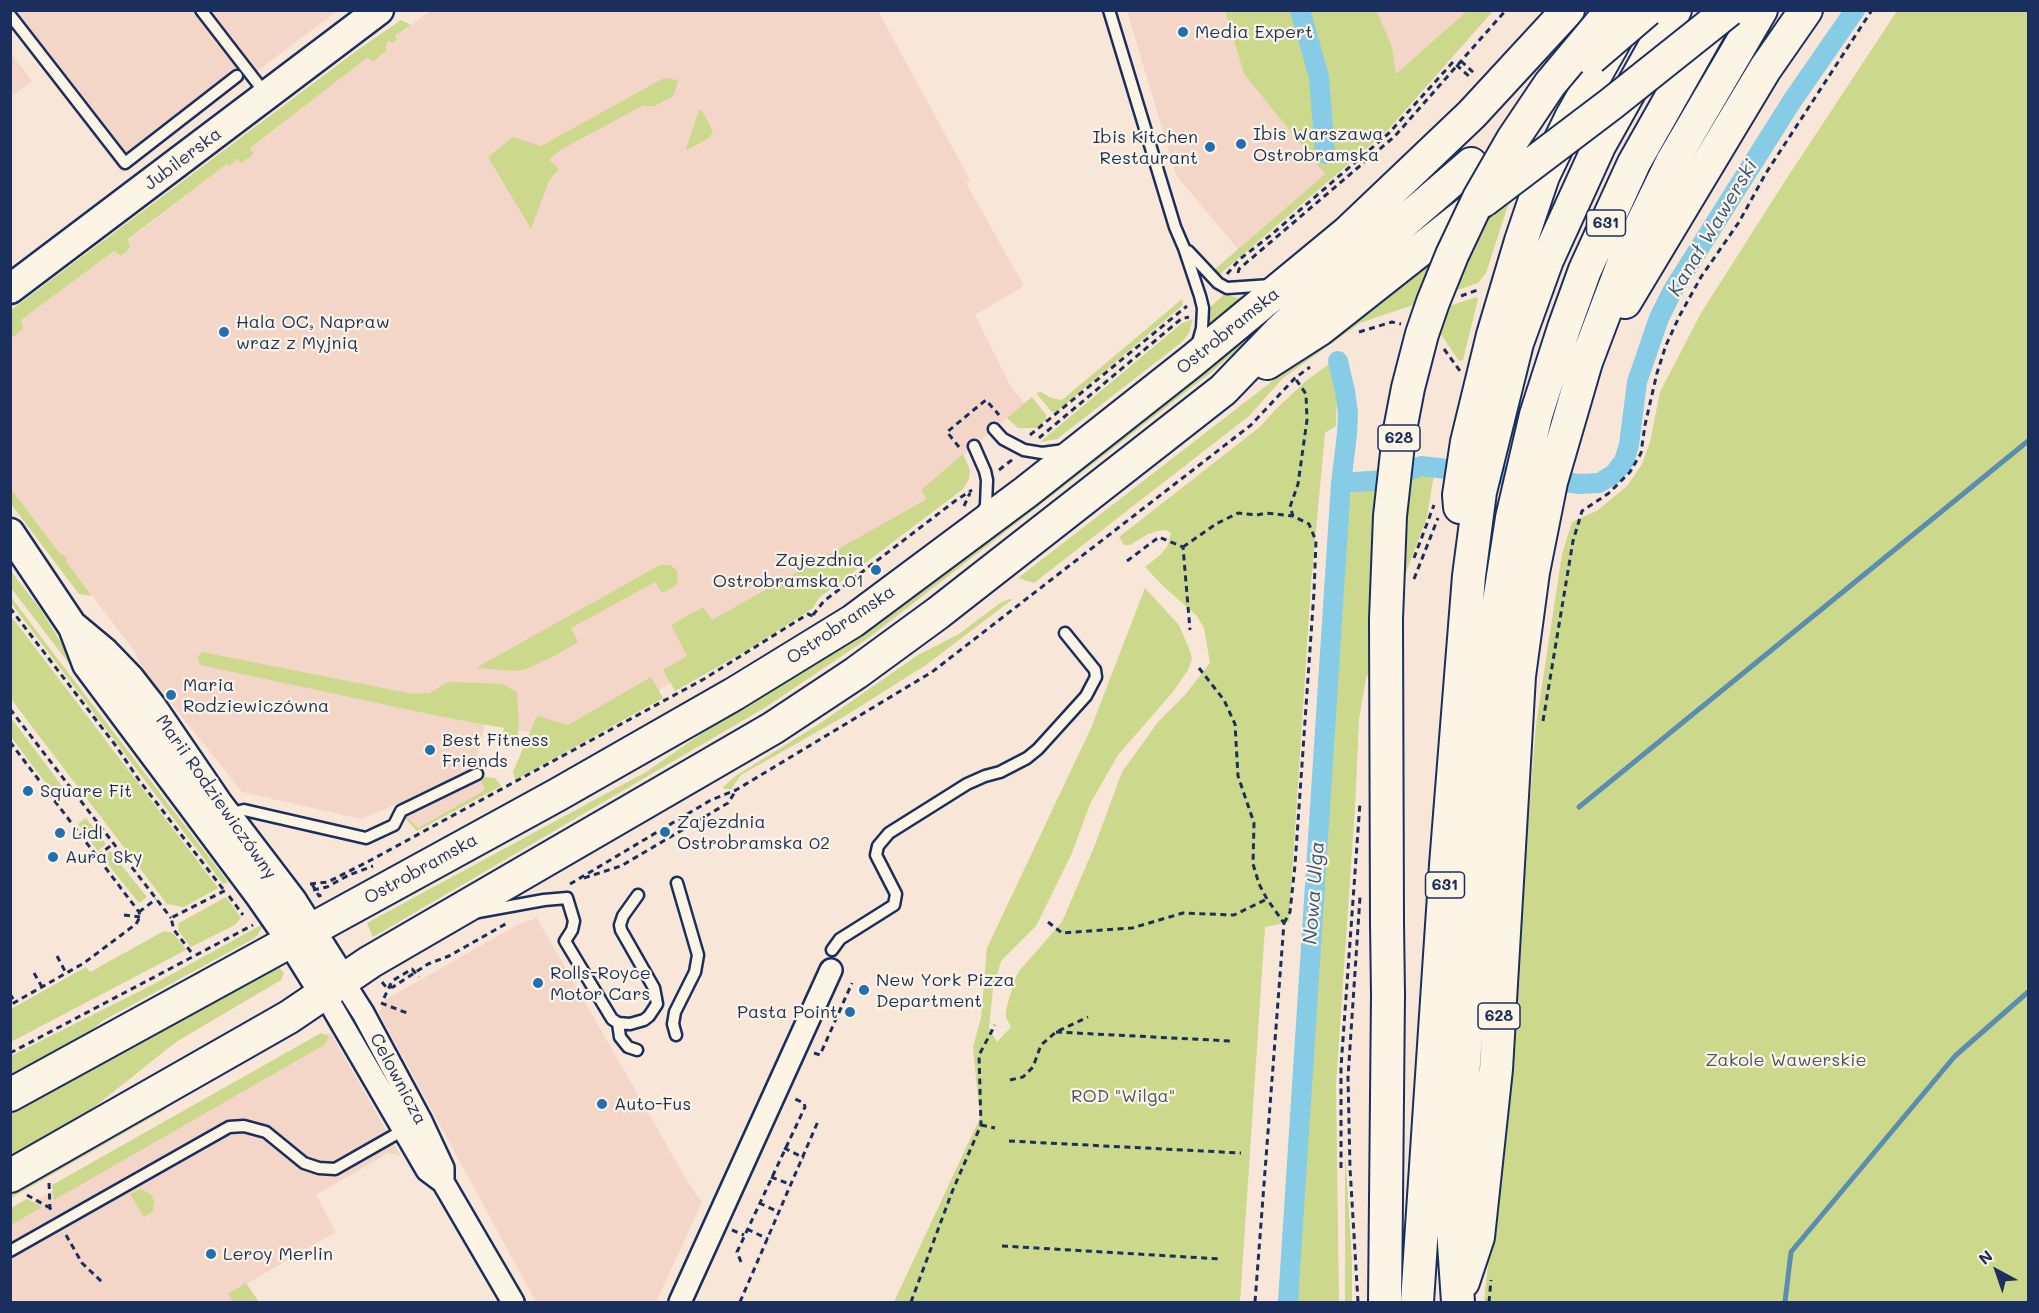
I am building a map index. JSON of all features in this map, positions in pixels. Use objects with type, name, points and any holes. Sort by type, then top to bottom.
[{"type":"main road","name":"Ostrobramska","points":[[10,1095],[536,806],[734,694],[853,621],[969,519],[1095,437],[1192,361],[1347,233],[1472,114],[1568,10]]},
{"type":"main road","name":"628","points":[[1385,1302],[1388,995],[1386,619],[1390,516],[1399,435],[1422,334],[1439,286],[1479,198],[1508,147],[1540,98],[1571,57],[1612,10]]},
{"type":"main road","points":[[1479,444],[1493,335],[1543,176],[1571,118],[1631,10]]},
{"type":"main road","name":"Ostrobramska","points":[[18,1185],[279,1023],[370,962],[773,728],[929,620],[1223,390],[1300,312],[1647,10]]},
{"type":"main road","name":"631","points":[[1416,1302],[1446,866],[1467,606],[1470,493],[1479,444],[1547,260],[1599,146],[1675,10]]},
{"type":"main road","name":"631","points":[[1458,1298],[1453,1229],[1494,634],[1503,570],[1532,497],[1542,455],[1536,415],[1560,339],[1599,239],[1634,163],[1684,70],[1720,10]]},
{"type":"main road","points":[[1223,390],[1320,328],[1594,118],[1728,10]]},
{"type":"main road","points":[[1576,390],[1608,301],[1649,207],[1672,162],[1761,10]]},
{"type":"main road","points":[[1542,455],[1591,358],[1765,69],[1806,10]]},
{"type":"street","name":"Jubilerska","points":[[10,289],[379,10]]},
{"type":"street","name":"Jubilerska","points":[[355,30],[389,10]]},
{"type":"street","name":"Marii Rodziewiczówny","points":[[10,533],[74,627],[87,664],[260,894],[301,935],[333,987]]},
{"type":"street","name":"Marii Rodziewiczówny","points":[[74,627],[104,652],[134,683],[225,814],[292,901],[301,935]]},
{"type":"street","points":[[680,1302],[831,960]]},
{"type":"street","name":"Celownicza","points":[[333,987],[412,1125],[427,1170],[443,1182],[513,1302]]},
{"type":"lane","points":[[201,10],[267,96]]},
{"type":"lane","points":[[1109,10],[1168,206],[1203,308],[1202,328],[1192,361]]},
{"type":"lane","points":[[10,15],[125,163],[237,76]]},
{"type":"lane","points":[[1184,248],[1222,285],[1257,287],[1289,282]]},
{"type":"lane","points":[[994,429],[1003,439],[1016,447],[1042,453],[1068,450],[1095,437]]},
{"type":"lane","points":[[969,519],[986,505],[987,480],[974,446]]},
{"type":"lane","points":[[831,960],[840,939],[894,904],[896,894],[876,855],[878,846],[889,833],[967,784],[1000,772],[1027,758],[1086,696],[1096,677],[1095,670],[1065,633]]},
{"type":"lane","points":[[225,814],[244,810],[366,838],[394,825],[401,811],[477,774]]},
{"type":"lane","points":[[676,1035],[673,1024],[675,1012],[698,961],[677,883]]},
{"type":"lane","points":[[447,918],[544,900],[567,898],[574,921],[572,930],[565,941],[607,1013],[618,1023],[630,1024],[644,1020],[657,1004],[654,988],[620,925],[623,916],[638,895]]},
{"type":"lane","points":[[618,1023],[620,1037],[628,1047],[637,1050]]},
{"type":"lane","points":[[10,1251],[229,1127],[244,1126],[266,1132],[304,1163],[319,1168],[335,1169],[412,1125]]},
{"type":"path","points":[[1222,285],[1234,281],[1239,269],[1395,136],[1506,10]]},
{"type":"path","points":[[1542,728],[1573,541],[1582,511],[1609,493],[1630,472],[1641,453],[1645,425],[1666,345],[1680,315],[1701,277],[1739,222],[1766,173],[1872,10]]},
{"type":"path","points":[[1461,61],[1481,79]]},
{"type":"path","points":[[1222,285],[1231,268],[1240,259],[1389,133],[1453,62],[1476,84]]},
{"type":"path","points":[[1024,440],[1200,296]]},
{"type":"path","points":[[1033,443],[1181,318],[1193,316],[1203,308]]},
{"type":"path","points":[[1352,338],[1361,331]]},
{"type":"path","points":[[736,790],[728,803],[621,866],[577,880],[711,800],[736,790],[932,672],[1251,425],[1295,378],[1314,364]]},
{"type":"path","points":[[1293,516],[1290,507],[1298,484],[1307,420],[1306,394],[1295,378]]},
{"type":"path","points":[[964,453],[947,432],[957,423],[986,400],[1004,421]]},
{"type":"path","points":[[996,472],[1016,457]]},
{"type":"path","points":[[969,519],[968,501],[972,486]]},
{"type":"path","points":[[808,624],[824,600],[955,501],[978,487]]},
{"type":"path","points":[[1183,546],[1216,524],[1238,513],[1293,516],[1310,525],[1314,532],[1315,562],[1295,865],[1290,912],[1284,922],[1255,1302]]},
{"type":"path","points":[[1127,561],[1159,537],[1183,546]]},
{"type":"path","points":[[1183,546],[1190,630]]},
{"type":"path","points":[[10,608],[251,926]]},
{"type":"path","points":[[308,891],[335,880],[704,679],[808,614],[816,617],[821,614]]},
{"type":"path","points":[[1198,668],[1224,700],[1235,724],[1238,776],[1254,823],[1254,864],[1259,884],[1284,922]]},
{"type":"path","points":[[10,709],[171,918],[174,930],[191,952]]},
{"type":"path","points":[[10,742],[139,912],[140,917],[136,924],[84,963],[10,1005]]},
{"type":"path","points":[[97,856],[113,844]]},
{"type":"path","points":[[304,885],[335,880],[377,864]]},
{"type":"path","points":[[312,884],[320,896],[338,886],[335,880]]},
{"type":"path","points":[[171,918],[235,885]]},
{"type":"path","points":[[139,912],[156,898]]},
{"type":"path","points":[[1048,922],[1062,933],[1132,927],[1183,913],[1234,915],[1267,899]]},
{"type":"path","points":[[124,915],[140,917]]},
{"type":"path","points":[[10,1053],[259,922]]},
{"type":"path","points":[[57,956],[66,973]]},
{"type":"path","points":[[384,998],[389,988],[428,964],[449,956]]},
{"type":"path","points":[[415,972],[419,977]]},
{"type":"path","points":[[34,973],[42,987]]},
{"type":"path","points":[[381,981],[389,988]]},
{"type":"path","points":[[10,994],[15,1002]]},
{"type":"path","points":[[383,1004],[407,1013]]},
{"type":"path","points":[[1010,1080],[1023,1077],[1033,1067],[1041,1045],[1056,1032],[1088,1017]]},
{"type":"path","points":[[911,1302],[952,1192],[981,1125],[979,1055],[995,1025]]},
{"type":"path","points":[[1056,1032],[1232,1041]]},
{"type":"path","points":[[741,1262],[737,1252],[804,1107],[804,1103],[793,1099],[796,1091]]},
{"type":"path","points":[[740,1302],[819,1119]]},
{"type":"path","points":[[981,1125],[995,1128]]},
{"type":"path","points":[[1009,1141],[1241,1153]]},
{"type":"path","points":[[784,1148],[804,1158]]},
{"type":"path","points":[[1350,1168],[1358,1302]]},
{"type":"path","points":[[771,1176],[792,1185]]},
{"type":"path","points":[[49,1181],[50,1208]]},
{"type":"path","points":[[18,1185],[50,1208],[82,1263],[102,1282]]},
{"type":"path","points":[[759,1203],[779,1212]]},
{"type":"path","points":[[747,1229],[768,1239]]},
{"type":"path","points":[[1002,1246],[1221,1259]]},
{"type":"path","points":[[1489,1302],[1491,1279]]},
{"type":"shaded area","points":[[11,11],[337,11],[122,173],[11,29]]},
{"type":"shaded area","points":[[430,11],[878,11],[970,180],[966,183],[1024,286],[975,315],[1012,389],[1025,403],[930,483],[934,509],[732,648],[570,741],[485,723],[475,770],[486,790],[418,828],[395,805],[361,819],[242,792],[139,662],[135,652],[66,561],[67,559],[63,554],[61,555],[11,489],[11,335],[13,337],[21,320],[114,251],[120,256],[130,248],[128,240],[227,164],[253,153],[250,148],[367,58],[373,62],[386,51],[386,43],[389,41],[391,43],[395,37]]},
{"type":"shaded area","points":[[1127,11],[1225,11],[1244,74],[1326,174],[1238,249],[1176,175]]},
{"type":"shaded area","points":[[1377,11],[1467,11],[1396,75],[1392,47]]},
{"type":"shaded area","points":[[11,53],[32,81],[11,97]]},
{"type":"shaded area","points":[[537,918],[689,1184],[702,1202],[656,1302],[536,1302],[379,1013],[385,1000],[517,925]]},
{"type":"shaded area","points":[[330,1032],[401,1156],[388,1153],[316,1195],[336,1232],[229,1294],[233,1302],[11,1302],[10,1215]]},
{"type":"green space","points":[[1225,11],[1377,11],[1392,47],[1396,74],[1467,11],[1493,11],[1387,131],[1219,275],[1214,270],[1325,174],[1244,74]]},
{"type":"green space","name":"Zakole Wawerskie","points":[[1897,11],[2028,11],[2028,1302],[1484,1302],[1507,1087],[1536,725],[1562,554],[1572,522],[1598,510],[1628,485],[1642,464],[1650,442],[1660,392],[1701,313]]},
{"type":"green space","points":[[401,20],[411,25],[395,36],[397,39],[392,43],[389,41],[386,43],[386,51],[373,62],[367,58],[250,148],[254,154],[241,163],[237,159],[229,166],[227,164],[128,239],[130,248],[121,256],[114,251],[21,320],[23,329],[13,337],[11,335],[11,310]]},
{"type":"green space","points":[[664,78],[678,80],[672,97],[655,106],[642,106],[560,150],[549,160],[559,169],[549,181],[531,229],[488,157],[513,137],[541,146]]},
{"type":"green space","points":[[701,109],[713,131],[709,138],[687,150],[686,148]]},
{"type":"green space","points":[[1455,146],[1461,152],[1358,241],[1360,244],[1209,374],[867,639],[766,707],[373,937],[367,923],[646,772],[714,725],[840,646]]},
{"type":"green space","points":[[1509,202],[1486,273],[1478,283],[1360,323],[1283,378],[1249,416],[1034,583],[1018,578],[1355,317],[1358,320]]},
{"type":"green space","points":[[1225,294],[1237,298],[1248,297],[1209,331],[1211,306]]},
{"type":"green space","points":[[1476,297],[1478,299],[1463,360],[1459,361],[1440,333],[1414,318]]},
{"type":"green space","points":[[1182,299],[1183,305],[1055,413],[1036,393],[1041,392],[1051,398],[1062,400]]},
{"type":"green space","points":[[1193,319],[1189,333],[1182,342],[1057,439],[1040,442],[1182,323]]},
{"type":"green space","name":"ROD \"Wilga\"","points":[[1332,362],[1337,387],[1336,426],[1325,433],[1311,584],[1289,922],[1265,927],[1240,1302],[894,1302],[980,1118],[973,1047],[981,1018],[987,948],[1091,728],[1145,588],[1179,625],[1192,659],[1188,670],[1172,693],[1118,755],[1090,804],[1072,853],[1036,926],[1001,961],[993,989],[989,1027],[997,1042],[1011,1027],[1006,1017],[1006,1010],[1014,981],[1020,970],[1062,922],[1095,845],[1122,772],[1158,722],[1185,695],[1210,663],[1204,628],[1197,616],[1145,567],[1167,547],[1171,533],[1166,530],[1157,531],[1130,545],[1124,545],[1119,537],[1261,426],[1307,380]]},
{"type":"green space","points":[[1032,397],[1046,415],[1046,420],[1036,428],[1018,428],[1007,418]]},
{"type":"green space","points":[[963,454],[970,470],[969,479],[963,489],[819,598],[813,608],[746,651],[675,691],[663,670],[687,656],[671,625],[703,607],[712,620],[927,499],[921,490]]},
{"type":"green space","points":[[1417,473],[1434,475],[1427,517],[1366,679],[1359,719],[1336,1085],[1339,1302],[1294,1302],[1339,664],[1347,541],[1347,498],[1354,490]]},
{"type":"green space","points":[[11,489],[61,555],[63,554],[68,560],[66,561],[92,596],[79,594],[11,504]]},
{"type":"green space","points":[[660,565],[670,565],[677,571],[678,582],[674,587],[662,593],[655,582],[571,628],[578,642],[558,654],[526,669],[516,671],[476,668]]},
{"type":"green space","points":[[10,570],[41,610],[70,657],[147,765],[11,588]]},
{"type":"green space","points":[[11,597],[228,882],[223,884],[11,603]]},
{"type":"green space","points":[[1013,599],[926,665],[845,716],[741,775],[731,789],[724,789],[723,787],[737,775],[819,724],[918,655],[959,634],[1000,603]]},
{"type":"green space","points":[[11,616],[218,888],[184,907],[167,904],[11,699]]},
{"type":"green space","points":[[202,652],[413,694],[430,693],[448,682],[503,684],[517,692],[519,724],[517,742],[502,739],[504,728],[200,665],[198,657]]},
{"type":"green space","points":[[651,677],[663,698],[515,780],[513,772],[538,716],[568,725]]},
{"type":"green space","points":[[11,718],[65,790],[56,797],[11,737]]},
{"type":"green space","points":[[495,778],[501,786],[417,831],[403,816],[405,815],[418,828],[485,790],[480,779]]},
{"type":"green space","points":[[86,818],[106,844],[98,851],[78,824]]},
{"type":"green space","points":[[110,851],[147,897],[139,903],[102,857]]},
{"type":"green space","points":[[226,897],[241,918],[235,925],[191,947],[178,930],[179,923]]},
{"type":"green space","points":[[263,924],[258,935],[253,939],[104,1020],[75,1043],[11,1080],[11,1056],[152,985]]},
{"type":"green space","points":[[164,931],[173,933],[186,950],[11,1042],[11,1009],[86,967],[90,972]]},
{"type":"green space","points":[[277,965],[284,973],[281,980],[176,1042],[88,1112],[11,1157],[10,1109]]},
{"type":"green space","points":[[321,1033],[329,1036],[324,1045],[54,1200],[52,1185]]},
{"type":"green space","points":[[166,1109],[11,1198],[11,1194]]},
{"type":"green space","points":[[1345,1151],[1352,1261],[1352,1302],[1345,1302]]},
{"type":"green space","points":[[141,1189],[151,1194],[154,1201],[153,1211],[144,1217],[130,1194]]},
{"type":"green space","points":[[27,1199],[42,1207],[11,1225],[11,1208]]},
{"type":"green space","points":[[246,1283],[259,1302],[233,1302],[228,1294]]},
{"type":"waterway","points":[[1300,10],[1319,77],[1325,154]]},
{"type":"waterway","name":"Kanał Wawerski","points":[[1341,483],[1384,480],[1421,466],[1580,484],[1599,483],[1614,474],[1624,461],[1629,445],[1637,382],[1659,318],[1673,290],[1792,101],[1855,10]]},
{"type":"waterway","name":"Nowa Ulga","points":[[1288,1302],[1341,483],[1347,434],[1348,413],[1338,361]]},
{"type":"waterway","points":[[1579,807],[2028,441]]},
{"type":"waterway","points":[[1785,1302],[1791,1252],[1955,1056],[2028,992]]},
{"type":"place","name":"Media Expert","points":[[1183,32]]},
{"type":"place","name":"Ibis Warszawa Ostrobramska","points":[[1241,144]]},
{"type":"place","name":"Ibis Kitchen Restaurant","points":[[1210,147]]},
{"type":"place","name":"Hala OC, Napraw wraz z Myjnią","points":[[224,332]]},
{"type":"place","name":"Zajezdnia Ostrobramska 01","points":[[876,570]]},
{"type":"place","name":"Maria Rodziewiczówna","points":[[171,695]]},
{"type":"place","name":"Best Fitness Friends","points":[[430,750]]},
{"type":"place","name":"Square Fit","points":[[28,791]]},
{"type":"place","name":"Zajezdnia Ostrobramska 02","points":[[665,832]]},
{"type":"place","name":"Lidl","points":[[60,833]]},
{"type":"place","name":"Aura Sky","points":[[53,857]]},
{"type":"place","name":"Rolls-Royce Motor Cars","points":[[538,983]]},
{"type":"place","name":"New York Pizza Department","points":[[864,990]]},
{"type":"place","name":"Pasta Point","points":[[850,1012]]},
{"type":"place","name":"Auto-Fus","points":[[602,1104]]},
{"type":"place","name":"Leroy Merlin","points":[[211,1254]]}]
